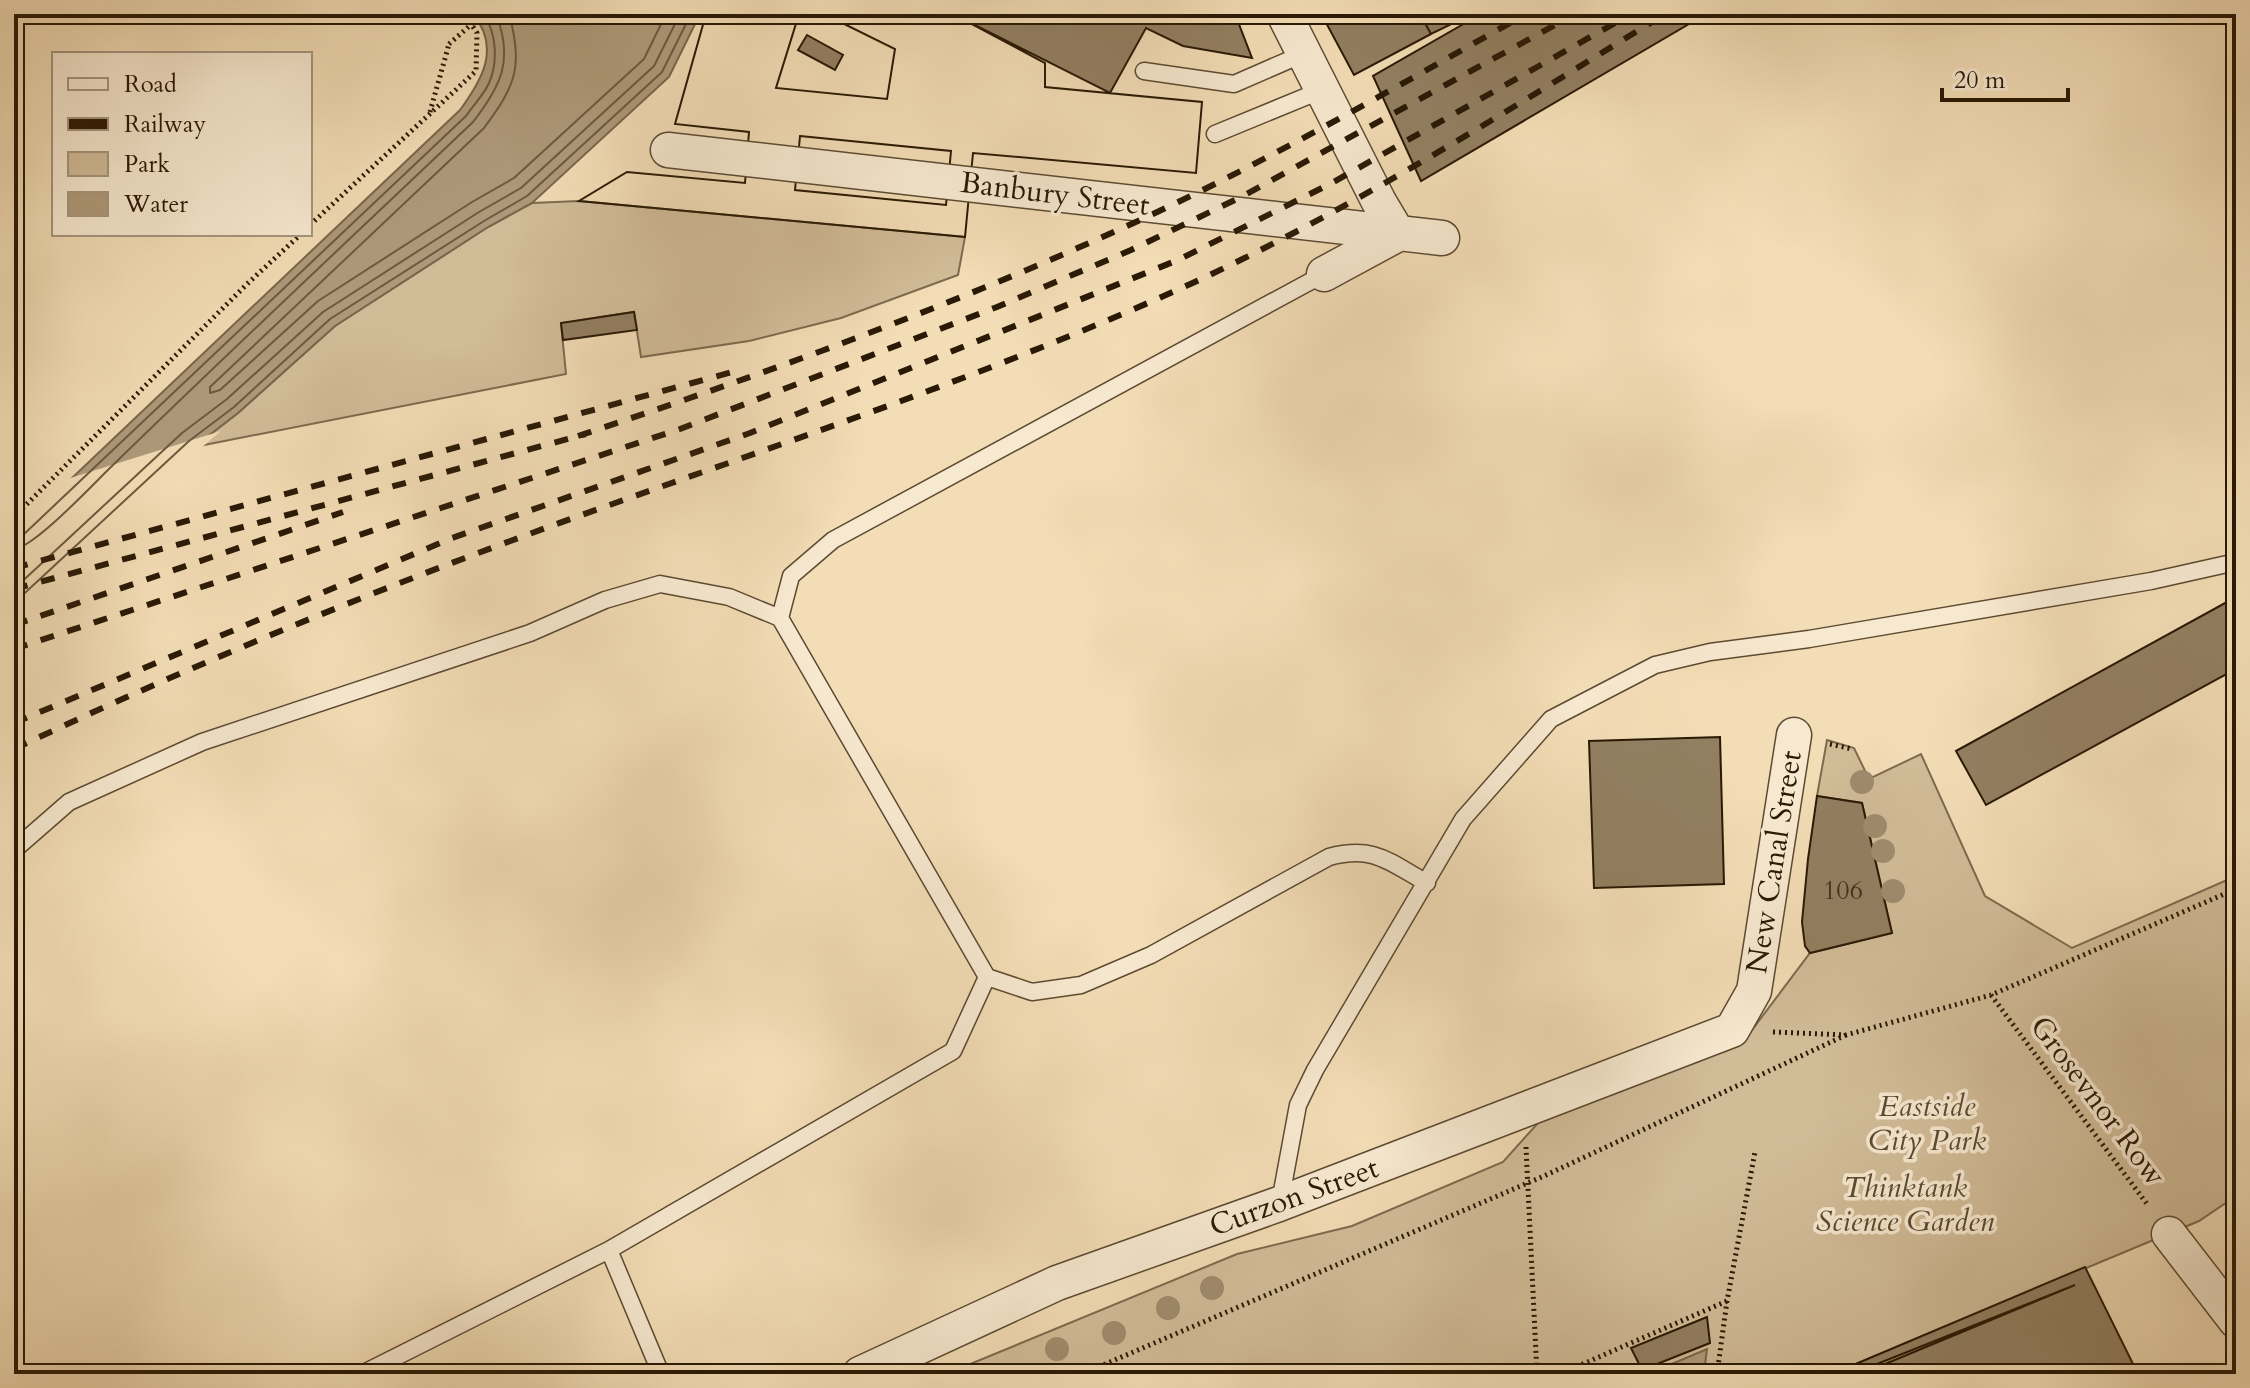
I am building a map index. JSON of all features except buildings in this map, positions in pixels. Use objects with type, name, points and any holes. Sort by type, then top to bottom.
[{"type":"street","points":[[1284,14],[1398,234],[1324,274]]},
{"type":"street","name":"Banbury Street","points":[[668,150],[1442,238]]},
{"type":"street","name":"New Canal Street","points":[[1732,1030],[1754,991],[1794,735]]},
{"type":"street","name":"Curzon Street","points":[[860,1374],[1057,1283],[1279,1204],[1732,1030]]},
{"type":"street","points":[[2169,1234],[2236,1321]]},
{"type":"lane","points":[[1144,71],[1234,84],[1303,54]]},
{"type":"lane","points":[[1215,134],[1322,90]]},
{"type":"lane","points":[[780,618],[791,576],[833,540],[1324,274]]},
{"type":"lane","points":[[1279,1204],[1298,1105],[1364,986],[1463,819],[1551,719],[1655,665],[1710,652],[1809,639],[2136,584],[2236,562]]},
{"type":"lane","points":[[14,850],[69,802],[202,742],[530,633],[618,596],[660,584],[729,597],[780,618],[987,977],[1032,992],[1081,985],[1151,955],[1329,857],[1352,851],[1373,854],[1427,883]]},
{"type":"lane","points":[[362,1374],[609,1250],[953,1051],[987,977]]},
{"type":"lane","points":[[609,1250],[661,1374]]},
{"type":"path","points":[[312,223],[476,71],[477,33],[465,14]]},
{"type":"path","points":[[430,113],[449,44],[483,14]]},
{"type":"path","points":[[14,517],[299,236]]},
{"type":"path","points":[[1082,1374],[1529,1182],[1846,1035],[1991,995],[2236,889]]},
{"type":"path","name":"Grosevnor Row","points":[[1991,995],[2169,1234]]},
{"type":"path","points":[[1732,1030],[1846,1035]]},
{"type":"path","points":[[1524,1111],[1537,1374]]},
{"type":"path","points":[[1717,1374],[1727,1301],[1755,1152]]},
{"type":"path","points":[[1560,1374],[1727,1301]]},
{"type":"path","points":[[1105,1364],[1115,1374]]},
{"type":"green space","points":[[579,201],[965,237],[958,275],[841,318],[749,341],[641,357],[634,312],[561,323],[566,374],[194,447],[238,413],[335,326],[488,227],[532,203]]},
{"type":"green space","name":"Eastside City Park","points":[[1827,740],[1854,748],[1869,779],[1921,754],[1985,896],[2072,948],[2236,876],[2236,1196],[2199,1221],[1832,1374],[946,1374],[1237,1254],[1352,1226],[1503,1162],[1538,1123],[1746,1038],[1810,953],[1892,933],[1862,803],[1817,796]]},
{"type":"green space","points":[[2075,1285],[1861,1374],[1852,1374]]},
{"type":"water","points":[[473,14],[700,14],[669,77],[532,203],[488,227],[335,326],[238,413],[194,447],[14,533],[460,110],[481,75],[487,51],[486,39]]},
{"type":"water","points":[[1707,1349],[1705,1365],[1685,1374],[1648,1374]]},
{"type":"pier","points":[[221,431],[159,484],[14,619],[14,528],[67,479]]},
{"type":"railway","points":[[578,436],[868,333],[1083,246],[1248,167],[1526,14]]},
{"type":"railway","points":[[14,649],[680,429],[997,307],[1131,250],[1241,197],[1575,14]]},
{"type":"railway","points":[[14,723],[452,538],[750,433],[1178,260],[1330,184],[1631,14]]},
{"type":"railway","points":[[14,749],[232,651],[380,591],[529,534],[952,382],[1157,299],[1223,269],[1352,201],[1479,128],[1665,14]]},
{"type":"railway","points":[[14,568],[736,371]]},
{"type":"railway","points":[[14,589],[586,434]]},
{"type":"railway","points":[[14,625],[343,512]]},
{"type":"park label","name":"Thinktank Science Garden","points":[[1905,1204]]}]
